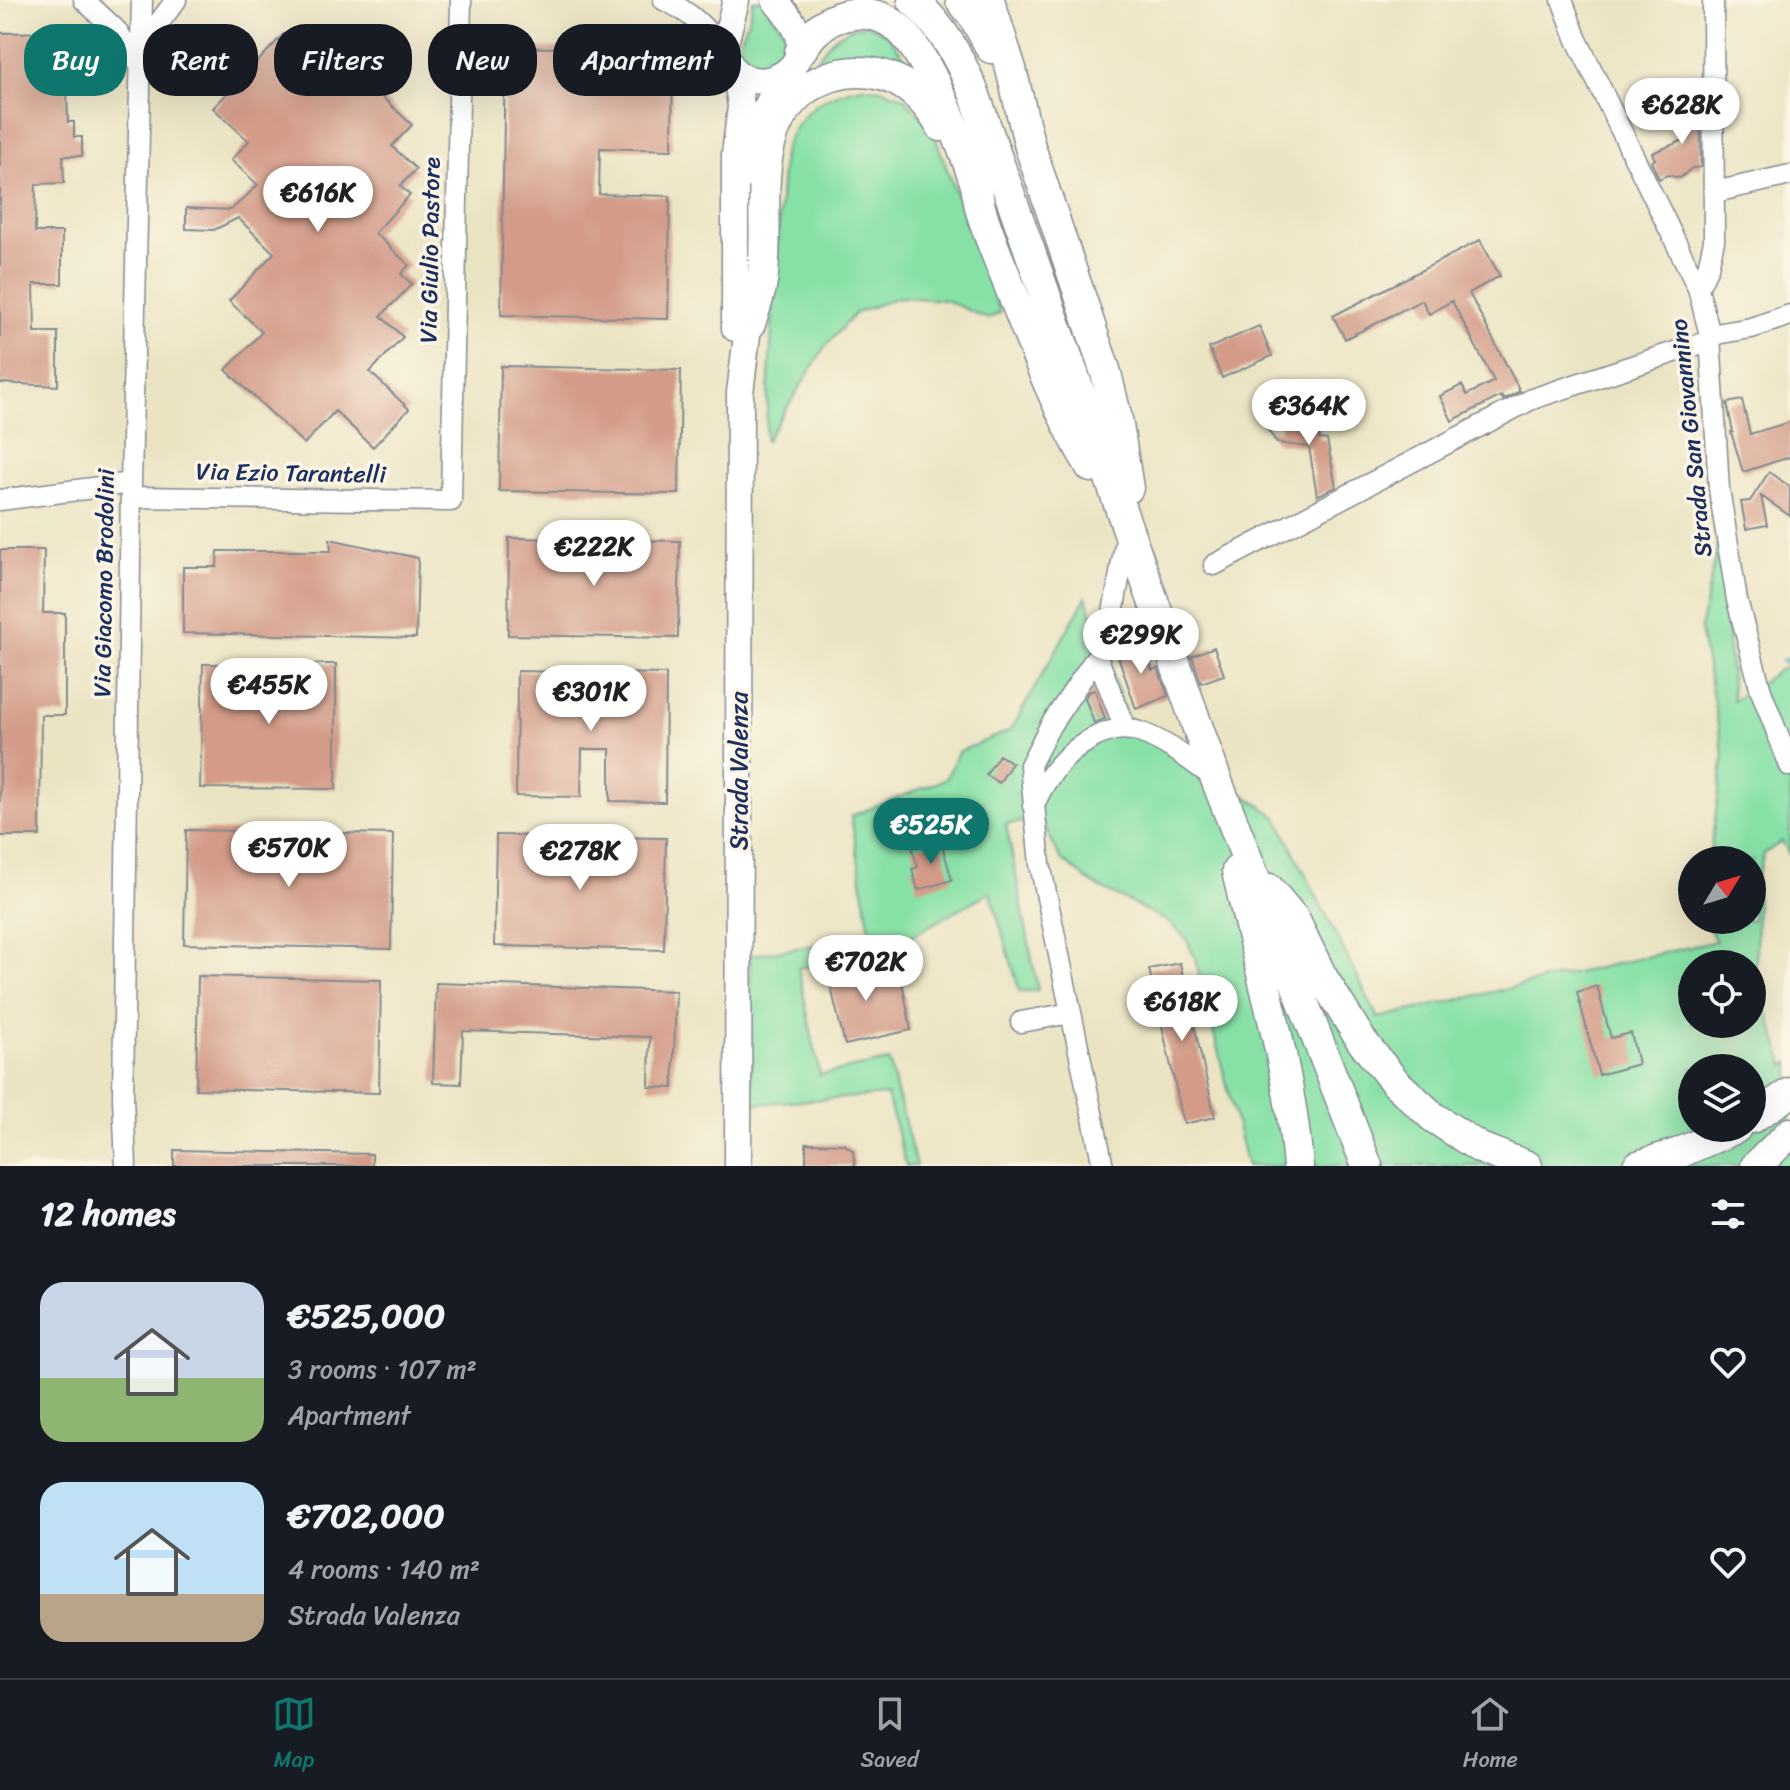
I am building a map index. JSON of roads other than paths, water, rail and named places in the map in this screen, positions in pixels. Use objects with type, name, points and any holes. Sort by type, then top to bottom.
[{"type":"highway","points":[[913,0],[932,17],[956,52],[974,93],[1216,779],[1367,1166]]},
{"type":"highway","points":[[961,0],[992,50],[1030,147],[1110,388],[1128,477],[1128,526]]},
{"type":"highway","points":[[989,0],[1011,69],[1030,147]]},
{"type":"highway","points":[[792,64],[814,32],[845,15],[864,13],[880,16],[897,26],[913,44],[926,65],[975,181],[982,214],[1050,391],[1085,457],[1128,526]]},
{"type":"highway","points":[[750,324],[762,283],[764,189],[769,143],[781,116],[796,96],[816,82],[839,73],[861,72],[891,77],[910,88],[926,103],[941,125],[965,186],[982,214]]},
{"type":"highway","points":[[1216,779],[1280,1049],[1298,1166]]},
{"type":"highway","points":[[1251,866],[1294,919],[1321,975],[1361,1040],[1395,1082],[1433,1117],[1480,1148],[1527,1166]]},
{"type":"highway","points":[[1766,1109],[1790,1093]]},
{"type":"highway","points":[[1756,1166],[1790,1133]]},
{"type":"highway","points":[[1638,1166],[1704,1142]]},
{"type":"main road","points":[[733,24],[736,0]]},
{"type":"main road","points":[[741,72],[749,79],[766,80],[792,64],[799,36],[775,0]]},
{"type":"main road","name":"Strada Valenza","points":[[741,377],[750,324],[754,154],[759,121],[792,64]]},
{"type":"main road","name":"Strada Valenza","points":[[738,96],[741,106],[735,155],[734,323],[741,377],[738,1166]]},
{"type":"street","points":[[84,0],[116,30],[139,63],[161,20],[176,0]]},
{"type":"street","name":"Via Giacomo Brodolini","points":[[126,1166],[123,1098],[131,490],[142,0]]},
{"type":"street","name":"Via Giulio Pastore","points":[[451,501],[461,0]]},
{"type":"street","points":[[664,0],[703,24]]},
{"type":"street","name":"Strada San Giovannino","points":[[1562,0],[1577,40],[1698,288],[1710,337],[1719,489],[1737,600],[1761,691],[1790,766]]},
{"type":"street","name":"Strada San Giovannino","points":[[1698,288],[1708,267],[1714,241],[1713,0]]},
{"type":"street","points":[[1715,192],[1790,175]]},
{"type":"street","points":[[1214,565],[1532,399],[1710,337],[1790,315]]},
{"type":"street","name":"Via Ezio Tarantelli","points":[[0,500],[131,490],[451,501]]},
{"type":"street","points":[[1103,1166],[1040,864],[1030,765],[1050,726],[1097,656],[1111,624],[1128,526]]},
{"type":"street","points":[[1097,656],[1125,729]]},
{"type":"street","points":[[1033,806],[1047,779],[1066,757],[1087,741],[1125,729],[1140,731],[1216,779]]},
{"type":"street","points":[[1021,1022],[1071,1013]]},
{"type":"waterway","points":[[1783,661],[1790,659]]}]
